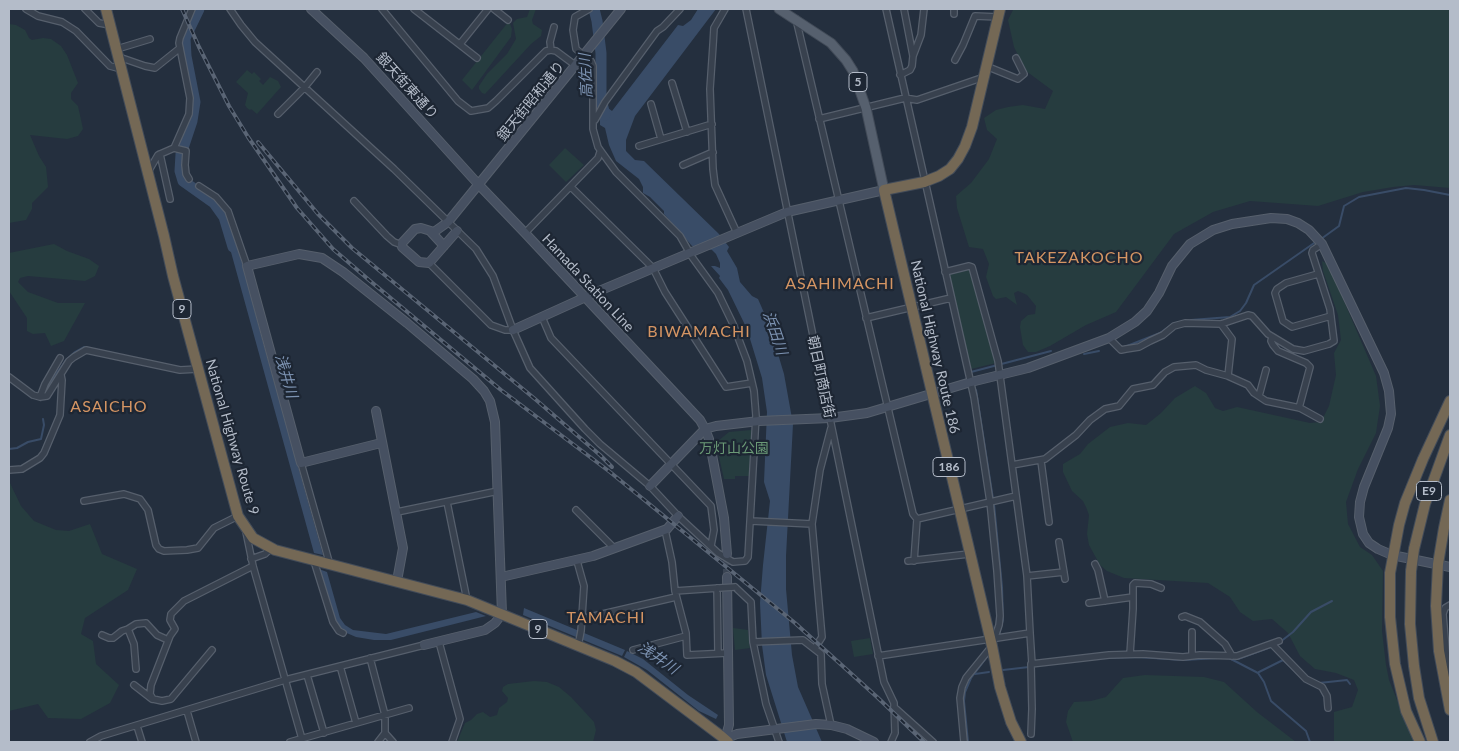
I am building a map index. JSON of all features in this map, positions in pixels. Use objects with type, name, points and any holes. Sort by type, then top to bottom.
[{"type":"highway","name":"National Highway Route 9","points":[[109,10],[110,25],[198,370],[238,516],[253,538],[271,548],[321,563],[397,580],[467,600],[578,643],[636,672],[726,741]]},
{"type":"highway","points":[[884,190],[924,182],[950,169],[958,159],[972,127],[999,13]]},
{"type":"highway","name":"National Highway Route 186","points":[[884,190],[969,554],[992,640],[1005,706],[1021,742]]},
{"type":"highway","points":[[1420,742],[1406,711],[1395,664],[1389,593],[1392,555],[1398,525],[1410,489],[1450,401]]},
{"type":"highway","name":"E9","points":[[1433,742],[1419,698],[1411,641],[1411,571],[1414,549],[1425,504],[1450,435]]},
{"type":"highway","points":[[1450,500],[1438,564],[1436,606],[1439,651],[1450,710]]},
{"type":"highway","name":"E9","points":[[1411,641],[1423,697],[1439,742]]},
{"type":"main road","name":"5","points":[[779,9],[827,40],[846,60],[858,80],[884,190]]},
{"type":"street","points":[[26,9],[38,16],[62,22],[76,30],[110,66],[122,69]]},
{"type":"street","points":[[85,9],[100,23],[110,25]]},
{"type":"street","points":[[179,149],[190,109],[190,98],[180,48],[180,38],[192,9]]},
{"type":"street","points":[[230,9],[240,25],[255,42],[394,169],[476,249],[489,269],[530,368],[600,444],[650,486],[678,516],[718,553],[733,562],[747,560],[752,521],[757,422],[755,398],[747,361],[718,293],[692,252],[676,231],[616,172],[600,152],[593,129],[591,61],[576,49],[573,21],[578,14],[590,9]]},
{"type":"street","name":"銀天街東通り","points":[[310,9],[364,58],[479,185]]},
{"type":"street","points":[[382,9],[458,101],[471,111],[488,108],[546,51],[556,51],[575,65]]},
{"type":"street","points":[[414,9],[477,58]]},
{"type":"street","points":[[460,44],[488,9]]},
{"type":"street","points":[[494,9],[508,20]]},
{"type":"street","name":"銀天街昭和通り","points":[[479,185],[621,9]]},
{"type":"street","points":[[594,121],[605,102],[657,31],[680,9]]},
{"type":"street","points":[[725,9],[714,28],[710,89],[712,152],[715,185],[737,233]]},
{"type":"street","name":"朝日町商店街","points":[[746,9],[884,685],[893,699],[895,733],[891,742]]},
{"type":"street","points":[[886,9],[971,382],[990,502],[1000,616],[992,640],[962,687],[960,698],[964,742]]},
{"type":"street","points":[[904,9],[913,56]]},
{"type":"street","points":[[900,75],[910,70],[912,66],[913,56],[921,36],[924,9]]},
{"type":"street","points":[[955,60],[975,16],[999,13]]},
{"type":"street","points":[[796,20],[866,318],[914,514],[917,519],[911,561],[969,554]]},
{"type":"street","points":[[551,50],[550,42],[554,27]]},
{"type":"street","points":[[118,53],[150,39]]},
{"type":"street","points":[[118,53],[145,66],[155,68],[180,48]]},
{"type":"street","points":[[986,66],[1018,79],[1024,74],[1016,58]]},
{"type":"street","points":[[278,114],[317,72]]},
{"type":"street","points":[[820,119],[906,98],[917,100],[984,77]]},
{"type":"street","points":[[672,83],[687,132]]},
{"type":"street","points":[[651,104],[661,139]]},
{"type":"street","points":[[639,146],[712,124]]},
{"type":"street","points":[[148,172],[160,154],[179,149],[186,151],[185,165],[186,174],[189,179]]},
{"type":"street","points":[[526,233],[598,158],[600,152]]},
{"type":"street","points":[[683,165],[712,152]]},
{"type":"street","points":[[160,154],[170,199]]},
{"type":"street","points":[[431,232],[448,222],[479,185]]},
{"type":"street","name":"Hamada Station Line","points":[[479,185],[526,233],[705,429],[709,439],[720,494],[727,554]]},
{"type":"street","points":[[199,186],[216,197],[228,211],[247,266],[301,464],[332,620],[336,628],[343,633]]},
{"type":"street","points":[[571,187],[653,268],[665,292],[726,387],[752,383]]},
{"type":"street","points":[[354,201],[394,242],[402,245],[404,250],[419,262],[429,263],[491,325],[506,330],[513,330],[653,268],[787,212],[884,190]]},
{"type":"street","points":[[650,486],[705,429],[716,426],[800,419],[831,422],[1048,361],[1108,338],[1135,322],[1147,311],[1181,254],[1201,236],[1232,224],[1271,218],[1287,219],[1309,230],[1322,244],[1384,372],[1389,391],[1391,414],[1388,428],[1364,487],[1359,509],[1360,525],[1364,534],[1369,543],[1392,555],[1450,566]]},
{"type":"street","points":[[402,245],[409,233],[421,228],[431,232],[444,246]]},
{"type":"street","points":[[429,263],[457,230]]},
{"type":"street","points":[[1108,338],[1121,350],[1139,347],[1162,335],[1174,326],[1203,322],[1206,324],[1221,324],[1248,315],[1252,316],[1272,337],[1293,349],[1304,351],[1329,344],[1334,340],[1330,309],[1312,253],[1313,250],[1322,244]]},
{"type":"street","points":[[90,742],[307,674],[488,629],[502,614],[494,412],[484,390],[350,278],[322,258],[299,254],[247,266]]},
{"type":"street","points":[[945,272],[969,266],[972,267],[998,361],[1027,576],[1031,666],[1031,734]]},
{"type":"street","points":[[1318,274],[1286,283],[1277,289],[1276,293],[1283,321],[1292,327],[1331,316]]},
{"type":"street","points":[[866,318],[951,298]]},
{"type":"street","points":[[542,317],[551,338],[711,506],[714,530],[711,546]]},
{"type":"street","points":[[1221,324],[1232,338],[1228,376]]},
{"type":"street","points":[[1272,337],[1271,341],[1278,351],[1306,363],[1310,367],[1299,408]]},
{"type":"street","points":[[9,377],[29,393],[40,397],[49,394],[74,357],[86,350],[180,370],[198,370]]},
{"type":"street","points":[[40,397],[60,358]]},
{"type":"street","points":[[1012,465],[1041,461],[1076,436],[1090,420],[1105,409],[1119,406],[1134,389],[1152,384],[1170,369],[1196,365],[1248,385],[1258,396],[1266,400],[1299,408],[1320,419]]},
{"type":"street","points":[[1258,396],[1266,370]]},
{"type":"street","points":[[9,470],[22,469],[40,458],[44,453],[60,415],[61,376]]},
{"type":"street","points":[[376,411],[403,548],[397,580]]},
{"type":"street","points":[[815,648],[822,638],[812,524],[820,470],[831,422]]},
{"type":"street","points":[[301,464],[381,443]]},
{"type":"street","points":[[1041,461],[1049,522]]},
{"type":"street","points":[[397,512],[498,491]]},
{"type":"street","points":[[84,501],[124,494],[140,499],[148,510],[156,545],[164,551],[198,548],[214,528],[238,516]]},
{"type":"street","points":[[917,519],[1016,496]]},
{"type":"street","points":[[447,502],[467,600]]},
{"type":"street","points":[[576,510],[614,548]]},
{"type":"street","points":[[501,577],[577,561],[665,530],[678,516]]},
{"type":"street","points":[[752,521],[812,524]]},
{"type":"street","points":[[245,528],[252,562],[302,739]]},
{"type":"street","points":[[665,530],[676,594],[686,636],[687,655],[728,653]]},
{"type":"street","points":[[1059,542],[1065,579]]},
{"type":"street","points":[[153,699],[150,694],[151,685],[168,640],[175,629],[170,616],[175,608],[265,554],[271,548]]},
{"type":"street","points":[[577,561],[584,586],[581,631],[578,643]]},
{"type":"street","points":[[1095,564],[1105,601]]},
{"type":"street","points":[[1027,576],[1064,572]]},
{"type":"street","points":[[726,741],[729,725],[727,577]]},
{"type":"street","points":[[1130,654],[1132,585],[1135,583],[1152,584],[1161,588]]},
{"type":"street","points":[[581,619],[676,594],[734,587],[751,602],[754,642],[760,681],[779,742]]},
{"type":"street","points":[[718,588],[718,653]]},
{"type":"street","points":[[1089,603],[1133,597]]},
{"type":"street","points":[[1450,605],[1445,608],[1443,614],[1445,650],[1450,684]]},
{"type":"street","points":[[1182,617],[1185,616],[1200,622],[1225,644],[1232,656]]},
{"type":"street","points":[[102,635],[113,638],[122,630],[136,624],[146,623],[157,635],[168,640]]},
{"type":"street","points":[[128,629],[134,644],[136,670]]},
{"type":"street","points":[[878,656],[992,640],[1030,632]]},
{"type":"street","points":[[1192,632],[1192,656]]},
{"type":"street","points":[[633,650],[686,636]]},
{"type":"street","points":[[754,642],[803,640],[821,654],[822,684],[830,725]]},
{"type":"street","points":[[1031,666],[1100,655],[1232,656],[1246,654],[1279,641]]},
{"type":"street","points":[[439,642],[460,719],[452,742]]},
{"type":"street","points":[[1272,644],[1306,679],[1322,687],[1327,696],[1328,708]]},
{"type":"street","points":[[134,685],[153,699],[171,700],[212,650]]},
{"type":"street","points":[[370,658],[385,715],[385,734],[378,742]]},
{"type":"street","points":[[340,666],[356,723]]},
{"type":"street","points":[[307,674],[324,733]]},
{"type":"street","points":[[894,707],[933,742]]},
{"type":"street","points":[[290,742],[409,708]]},
{"type":"street","points":[[187,711],[196,742]]},
{"type":"street","points":[[726,741],[737,734],[816,724],[830,725],[856,732],[874,742]]},
{"type":"street","points":[[137,726],[142,742]]},
{"type":"street","points":[[385,734],[393,742]]},
{"type":"green space","points":[[530,9],[536,9],[532,20],[533,24],[542,30],[541,36],[531,44],[485,94],[482,93],[479,86],[487,74],[507,54],[516,39],[513,23],[517,19],[527,17]]},
{"type":"green space","points":[[1450,9],[1450,188],[1414,185],[1393,187],[1363,192],[1318,206],[1250,201],[1213,212],[1174,234],[1116,312],[1086,325],[1050,346],[1036,352],[1028,352],[1023,345],[1021,321],[1028,315],[1035,314],[1036,306],[1027,295],[1018,291],[1014,293],[1017,305],[1006,297],[996,299],[993,296],[986,277],[989,264],[983,249],[969,247],[957,208],[956,196],[971,183],[989,159],[997,139],[987,130],[984,118],[996,110],[1008,107],[1023,105],[1045,109],[1053,91],[1026,71],[1014,47],[1008,20],[1013,10]]},
{"type":"green space","points":[[509,21],[512,29],[511,37],[472,90],[462,80]]},
{"type":"green space","points":[[9,24],[16,25],[25,30],[32,40],[51,39],[61,46],[67,55],[78,83],[71,93],[71,99],[78,106],[83,129],[78,136],[67,139],[30,135],[46,167],[48,187],[32,203],[32,209],[26,220],[9,223]]},
{"type":"green space","points":[[247,70],[252,74],[254,72],[261,79],[259,81],[263,85],[270,77],[278,81],[281,87],[257,114],[245,105],[248,93],[236,82]]},
{"type":"green space","points":[[565,148],[584,165],[566,182],[549,165]]},
{"type":"green space","points":[[54,244],[89,259],[99,266],[95,276],[85,281],[28,276],[20,278],[18,282],[28,292],[58,303],[85,303],[64,341],[51,346],[45,333],[33,334],[27,331],[27,318],[9,291],[9,253]]},
{"type":"green space","points":[[1322,261],[1328,264],[1376,376],[1380,406],[1376,433],[1358,469],[1346,502],[1348,524],[1360,547],[1372,555],[1383,571],[1382,631],[1386,665],[1389,680],[1414,742],[1334,742],[1334,712],[1352,707],[1358,690],[1354,680],[1336,673],[1315,669],[1300,656],[1288,633],[1272,619],[1253,621],[1240,612],[1230,597],[1208,583],[1124,578],[1107,571],[1100,565],[1089,545],[1087,534],[1089,515],[1086,507],[1083,501],[1072,491],[1063,472],[1063,464],[1080,454],[1088,444],[1110,427],[1128,423],[1146,425],[1175,398],[1195,386],[1206,393],[1215,408],[1223,411],[1237,407],[1310,423],[1321,422],[1329,406],[1336,375],[1334,353],[1341,340],[1338,315],[1323,271]]},
{"type":"green space","points":[[968,268],[996,363],[971,369],[949,275]]},
{"type":"green space","name":"万灯山公園","points":[[753,431],[751,476],[735,476],[735,479],[724,479],[717,448],[718,441],[729,432]]},
{"type":"green space","points":[[9,481],[21,506],[34,521],[56,530],[69,531],[90,524],[102,554],[137,569],[128,590],[85,618],[81,634],[93,641],[96,664],[119,685],[110,703],[81,719],[48,718],[38,704],[9,711]]},
{"type":"green space","points":[[733,628],[748,630],[750,648],[735,650]]},
{"type":"green space","points":[[870,638],[873,654],[854,657],[851,641]]},
{"type":"green space","points":[[1145,675],[1204,677],[1224,682],[1257,712],[1296,742],[1073,742],[1066,722],[1068,711],[1074,702],[1091,701],[1106,697],[1123,678]]},
{"type":"green space","points":[[534,681],[547,682],[559,687],[571,697],[594,722],[596,730],[593,742],[457,742],[465,723],[477,714],[483,712],[490,717],[497,715],[499,708],[507,702],[508,698],[502,691],[503,687],[508,684]]},
{"type":"water","points":[[698,9],[716,9],[635,116],[626,140],[626,151],[635,160],[644,161],[719,234],[729,247],[727,251],[737,268],[740,282],[752,296],[758,299],[769,324],[784,374],[793,424],[786,556],[786,589],[792,655],[798,687],[822,742],[787,742],[766,675],[760,603],[770,501],[764,482],[767,412],[762,378],[747,329],[728,290],[719,278],[720,276],[711,266],[720,268],[716,254],[712,250],[692,246],[664,214],[664,211],[650,197],[643,193],[643,187],[639,179],[616,161],[609,145],[605,128],[600,125],[600,105],[603,100],[604,105],[612,111],[678,25],[683,26],[691,20]]},
{"type":"water","points":[[234,232],[323,555],[314,553],[226,234]]},
{"type":"water","points":[[319,569],[327,572],[340,618],[345,625],[353,630],[386,634],[476,612],[486,616],[391,640],[356,637],[337,627]]},
{"type":"water","points":[[524,608],[625,650],[622,656],[523,615]]},
{"type":"water","points":[[627,651],[643,659],[688,695],[718,715],[716,719],[699,711],[647,670],[624,657]]},
{"type":"waterway","name":"浅井川","points":[[199,9],[185,38],[186,56],[195,102],[192,121],[181,154],[180,171],[183,181],[214,203],[224,217],[233,247]]},
{"type":"waterway","name":"高佐川","points":[[594,9],[601,53],[601,100],[605,115]]},
{"type":"waterway","points":[[1321,239],[1339,226],[1344,206],[1359,197],[1406,188],[1450,195]]},
{"type":"waterway","points":[[1191,320],[1230,317],[1240,311],[1254,285],[1317,241]]},
{"type":"waterway","points":[[1127,346],[1160,333],[1174,323]]},
{"type":"waterway","points":[[45,390],[66,360],[84,347],[112,353]]},
{"type":"waterway","points":[[971,372],[1051,351]]},
{"type":"waterway","points":[[1084,354],[1099,351]]},
{"type":"waterway","points":[[976,390],[993,499]]},
{"type":"waterway","points":[[9,449],[41,439],[44,425],[43,419]]},
{"type":"waterway","points":[[994,504],[1002,587],[1003,620],[999,634]]},
{"type":"waterway","points":[[1280,642],[1293,632],[1311,612],[1332,601]]},
{"type":"waterway","points":[[1238,659],[1271,647]]},
{"type":"waterway","points":[[968,742],[964,701],[965,692],[971,678],[987,657]]},
{"type":"waterway","points":[[1104,658],[1138,657],[1183,660],[1219,658]]},
{"type":"waterway","points":[[1229,658],[1258,673],[1264,682],[1271,701],[1306,731],[1310,742]]},
{"type":"waterway","points":[[1259,672],[1283,660],[1295,671]]},
{"type":"waterway","points":[[1003,670],[1029,667]]},
{"type":"waterway","points":[[975,674],[989,672]]},
{"type":"waterway","points":[[1319,683],[1347,680],[1350,684]]},
{"type":"tunnel","points":[[727,554],[727,577]]},
{"type":"railway","points":[[182,9],[229,106],[248,137],[297,208],[333,249],[501,390],[610,472],[795,623],[924,742]]},
{"type":"railway","points":[[258,142],[318,214],[352,248],[535,399],[612,467]]},
{"type":"district","name":"TAKEZAKOCHO","points":[[1079,258]]},
{"type":"district","name":"ASAHIMACHI","points":[[840,284]]},
{"type":"district","name":"BIWAMACHI","points":[[699,332]]},
{"type":"district","name":"ASAICHO","points":[[109,407]]},
{"type":"district","name":"TAMACHI","points":[[606,618]]},
{"type":"water label","name":"浜田川","points":[[775,333]]}]
